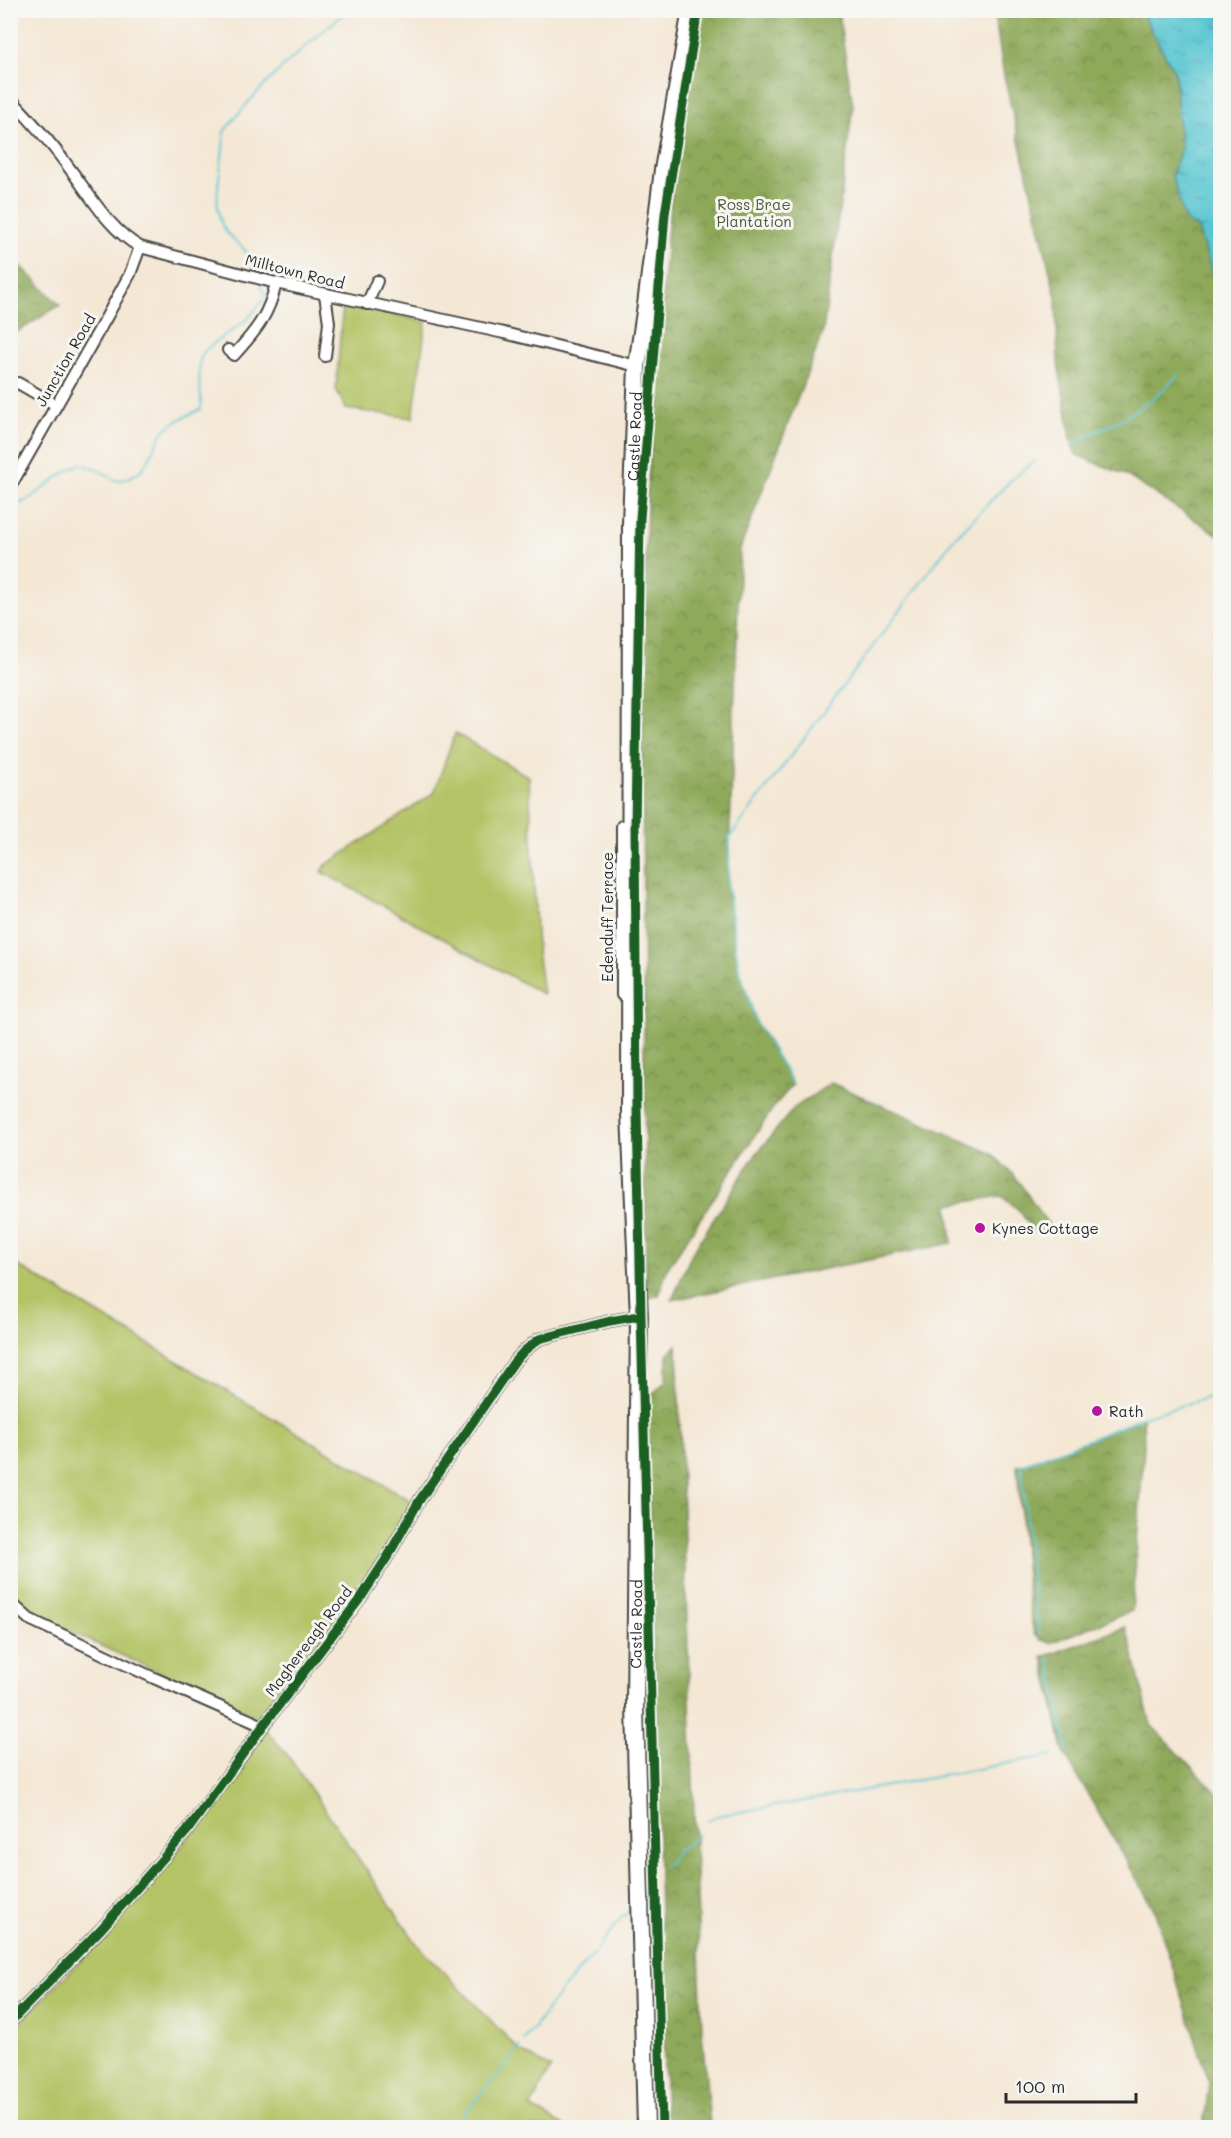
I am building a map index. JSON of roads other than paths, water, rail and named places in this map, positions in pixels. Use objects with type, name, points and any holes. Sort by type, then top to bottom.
[{"type":"main road","name":"Castle Road","points":[[646,2127],[635,1706],[639,1316],[630,1114],[630,1012],[626,968],[626,862],[630,825],[631,523],[634,393],[637,366],[663,170],[691,10]]},
{"type":"street","name":"Milltown Road","points":[[10,98],[53,147],[112,223],[140,247],[276,283],[504,333],[637,366]]},
{"type":"street","name":"Junction Road","points":[[10,487],[106,318],[130,273],[140,247]]},
{"type":"street","points":[[368,304],[377,281]]},
{"type":"street","points":[[228,350],[234,355],[262,322],[272,301],[276,283]]},
{"type":"street","points":[[325,294],[329,323],[323,340],[325,356]]},
{"type":"street","points":[[10,384],[18,383],[56,405]]},
{"type":"street","name":"Maghereagh Road","points":[[10,2022],[101,1929],[168,1855],[212,1798],[262,1726],[362,1596],[419,1501],[514,1362],[539,1340],[610,1321],[639,1316]]},
{"type":"street","points":[[10,1602],[29,1619],[262,1726]]},
{"type":"water","points":[[1141,11],[1220,11],[1220,295],[1198,229],[1185,220],[1172,176],[1181,149],[1175,73]]},
{"type":"waterway","points":[[257,271],[246,252],[227,232],[220,220],[217,195],[224,132],[267,83],[348,10]]},
{"type":"waterway","points":[[10,507],[28,500],[80,464],[97,469],[117,481],[128,478],[143,468],[167,427],[201,409],[199,369],[201,357],[204,352],[254,312],[266,296],[261,286]]},
{"type":"waterway","points":[[1072,444],[1124,418],[1156,396],[1179,374]]},
{"type":"waterway","points":[[793,1084],[757,1024],[738,966],[728,887],[730,837],[952,541],[1011,480],[1036,460]]},
{"type":"waterway","points":[[1039,1633],[1021,1465],[1143,1417],[1220,1394]]},
{"type":"waterway","points":[[1049,1658],[1067,1750]]},
{"type":"waterway","points":[[708,1821],[716,1816],[1053,1755]]},
{"type":"waterway","points":[[664,1868],[679,1849],[698,1836]]},
{"type":"waterway","points":[[597,1950],[621,1918],[631,1910]]},
{"type":"waterway","points":[[524,2041],[562,1990],[594,1953]]},
{"type":"waterway","points":[[451,2128],[498,2075],[520,2046]]},
{"type":"place","name":"Kynes Cottage","points":[[980,1228]]},
{"type":"place","name":"Rath","points":[[1097,1411]]},
{"type":"park label","name":"Ross Brae Plantation","points":[[754,212]]}]
